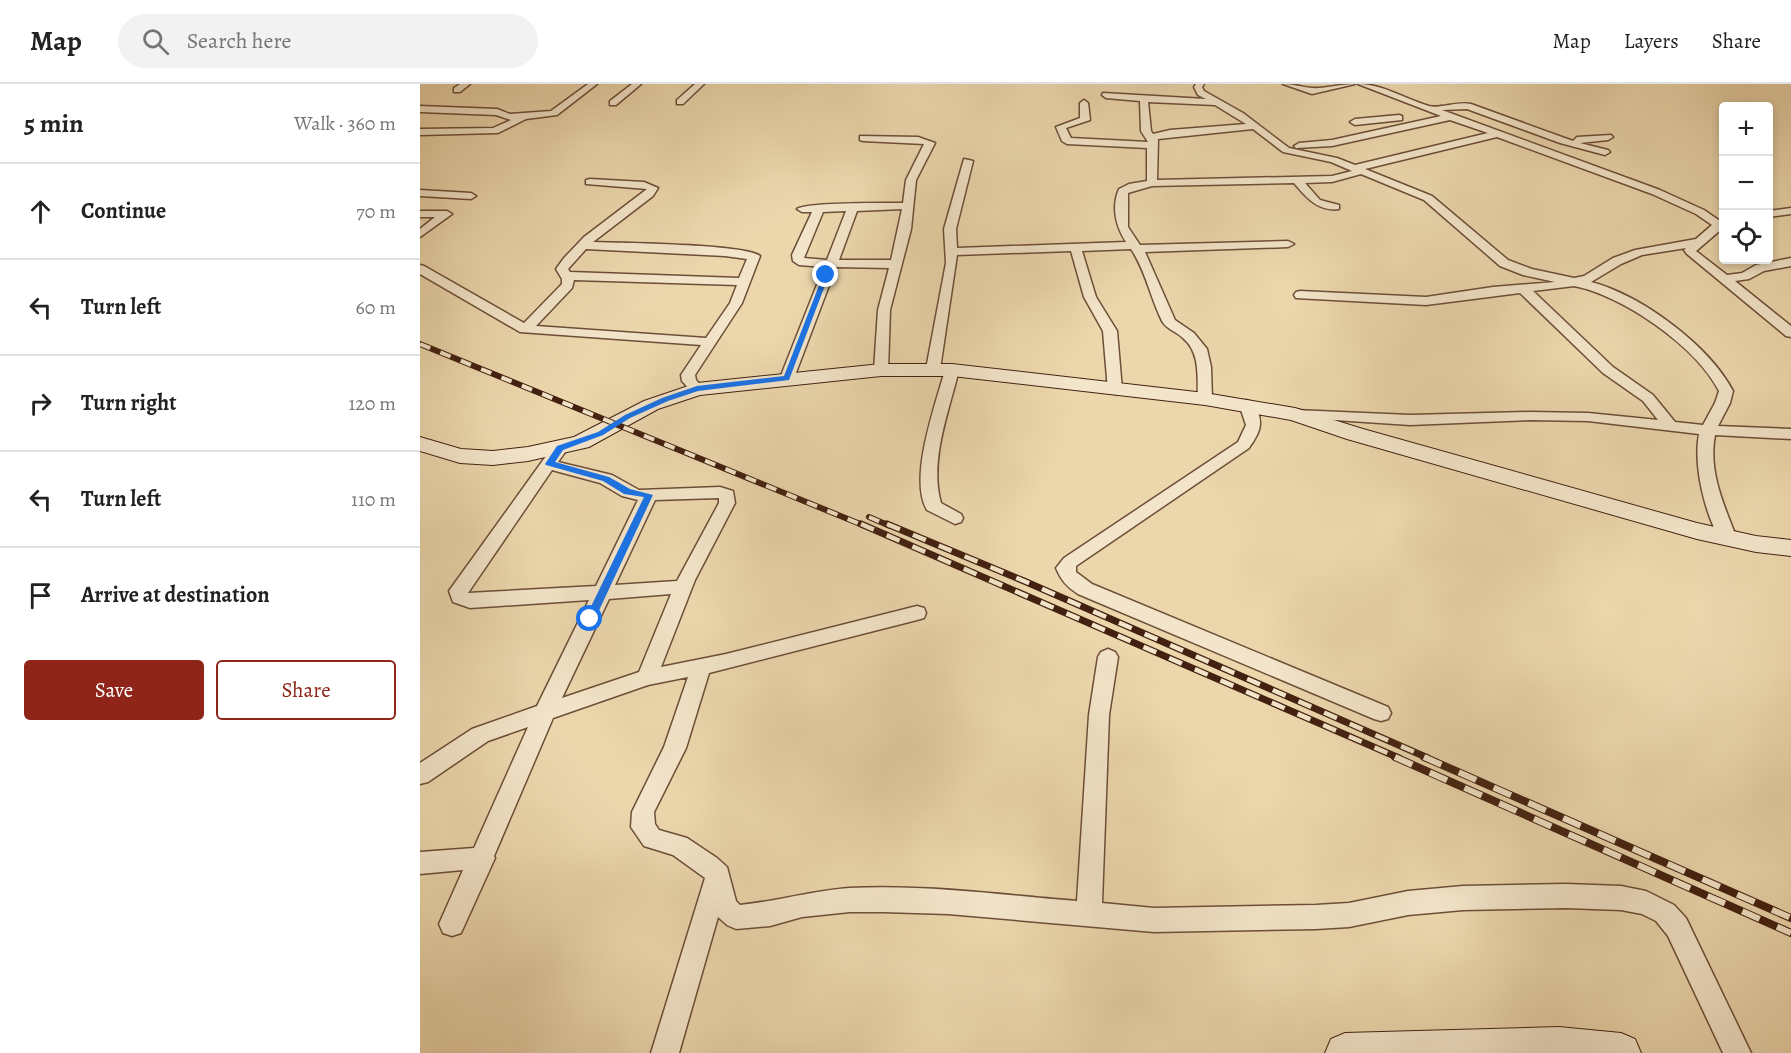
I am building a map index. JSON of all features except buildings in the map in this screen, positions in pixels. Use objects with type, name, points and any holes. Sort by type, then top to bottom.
[{"type":"main road","points":[[420,444],[460,456],[493,459],[555,456],[651,405],[697,389],[881,370],[943,370],[1246,404],[1295,414],[1355,434],[1728,539],[1791,548]]},
{"type":"main road","points":[[1345,1053],[1559,1046],[1620,1053]]},
{"type":"street","points":[[457,90],[466,84]]},
{"type":"street","points":[[420,109],[497,112],[509,117],[554,113],[592,84]]},
{"type":"street","points":[[613,103],[637,84]]},
{"type":"street","points":[[680,102],[700,84]]},
{"type":"street","points":[[1200,84],[1199,90],[1269,135],[1281,147],[1291,152],[1334,160],[1421,194],[1434,201],[1504,263],[1516,269],[1577,282],[1617,295],[1647,315],[1708,363],[1726,391],[1722,406],[1708,430],[1703,461],[1728,539]]},
{"type":"street","points":[[1284,87],[1294,95],[1351,84]]},
{"type":"street","points":[[1362,84],[1671,198],[1700,212],[1718,227],[1698,242],[1690,252],[1787,327]]},
{"type":"street","points":[[1106,95],[1144,100],[1217,102]]},
{"type":"street","points":[[1144,100],[1146,131],[1152,142],[1152,183]]},
{"type":"street","points":[[1084,103],[1085,120],[1061,127],[1067,141],[1152,142],[1269,135]]},
{"type":"street","points":[[1355,123],[1433,111],[1459,104],[1468,105],[1563,141],[1605,152]]},
{"type":"street","points":[[420,132],[489,132],[528,116]]},
{"type":"street","points":[[1281,147],[1332,143],[1450,117]]},
{"type":"street","points":[[1152,142],[1170,133],[1256,126]]},
{"type":"street","points":[[1205,399],[1204,367],[1200,349],[1189,336],[1169,322],[1148,266],[1122,227],[1121,198],[1123,191],[1132,186],[1152,183],[1339,178],[1357,169],[1497,134]]},
{"type":"street","points":[[1535,147],[1563,141],[1608,137]]},
{"type":"street","points":[[863,138],[930,142],[913,173],[908,206],[884,310],[881,370]]},
{"type":"street","points":[[955,518],[933,506],[928,490],[936,438],[953,252],[950,229],[968,161]]},
{"type":"street","points":[[1297,180],[1316,202],[1335,207]]},
{"type":"street","points":[[525,329],[568,285],[562,269],[564,264],[584,245],[649,194],[652,188],[644,185],[590,182]]},
{"type":"street","points":[[420,192],[471,196]]},
{"type":"street","points":[[802,209],[908,206]]},
{"type":"street","points":[[819,208],[797,258],[805,262],[830,264],[895,264]]},
{"type":"street","points":[[787,378],[853,208]]},
{"type":"street","points":[[1773,213],[1791,210]]},
{"type":"street","points":[[420,214],[447,214],[420,234]]},
{"type":"street","points":[[1300,295],[1426,301],[1493,291],[1524,290],[1588,279],[1606,266],[1632,254],[1661,246],[1698,242]]},
{"type":"street","points":[[953,252],[1075,246],[1213,248],[1288,244]]},
{"type":"street","points":[[584,245],[751,254],[754,260],[736,303],[688,375],[689,381],[697,389]]},
{"type":"street","points":[[1075,246],[1090,297],[1110,331],[1115,390]]},
{"type":"street","points":[[1723,279],[1745,276],[1760,268],[1783,264]]},
{"type":"street","points":[[420,269],[525,329],[710,342]]},
{"type":"street","points":[[566,276],[745,282]]},
{"type":"street","points":[[1524,290],[1608,370],[1648,398],[1670,425]]},
{"type":"street","points":[[1246,404],[1255,426],[1244,445],[1070,562],[1065,568],[1067,576],[1074,584],[1085,589],[1381,712]]},
{"type":"street","points":[[1295,414],[1410,420],[1531,416],[1588,417],[1708,430],[1791,434]]},
{"type":"street","points":[[647,677],[683,587],[727,503],[727,495],[720,492],[649,495],[627,492],[606,479],[555,456],[458,591],[460,597],[470,601],[481,601],[683,587]]},
{"type":"street","points":[[452,924],[483,858],[546,710],[649,495]]},
{"type":"street","points":[[420,775],[480,735],[546,710],[647,677],[701,667],[917,613]]},
{"type":"street","points":[[1089,914],[1099,715],[1108,657]]},
{"type":"street","points":[[701,667],[675,748],[643,812],[643,827],[652,839],[679,846],[694,854],[718,875],[725,907],[736,917],[770,914],[802,905],[861,900],[948,902],[1154,920],[1316,917],[1349,915],[1408,903],[1500,897],[1596,896],[1646,903],[1665,913],[1677,927],[1737,1053]]},
{"type":"street","points":[[420,863],[483,858]]},
{"type":"street","points":[[665,1053],[718,875]]},
{"type":"railway","points":[[420,344],[865,526]]},
{"type":"railway","points":[[869,517],[890,526]]},
{"type":"railway","points":[[861,524],[1399,758]]},
{"type":"railway","points":[[887,524],[1024,581],[1428,758]]},
{"type":"railway","points":[[1395,757],[1791,933]]},
{"type":"railway","points":[[1424,757],[1791,918]]},
{"type":"route","points":[[590,619],[649,495],[627,492],[606,479],[549,464],[560,448],[600,434],[651,405],[697,389],[787,378],[826,275]]}]
